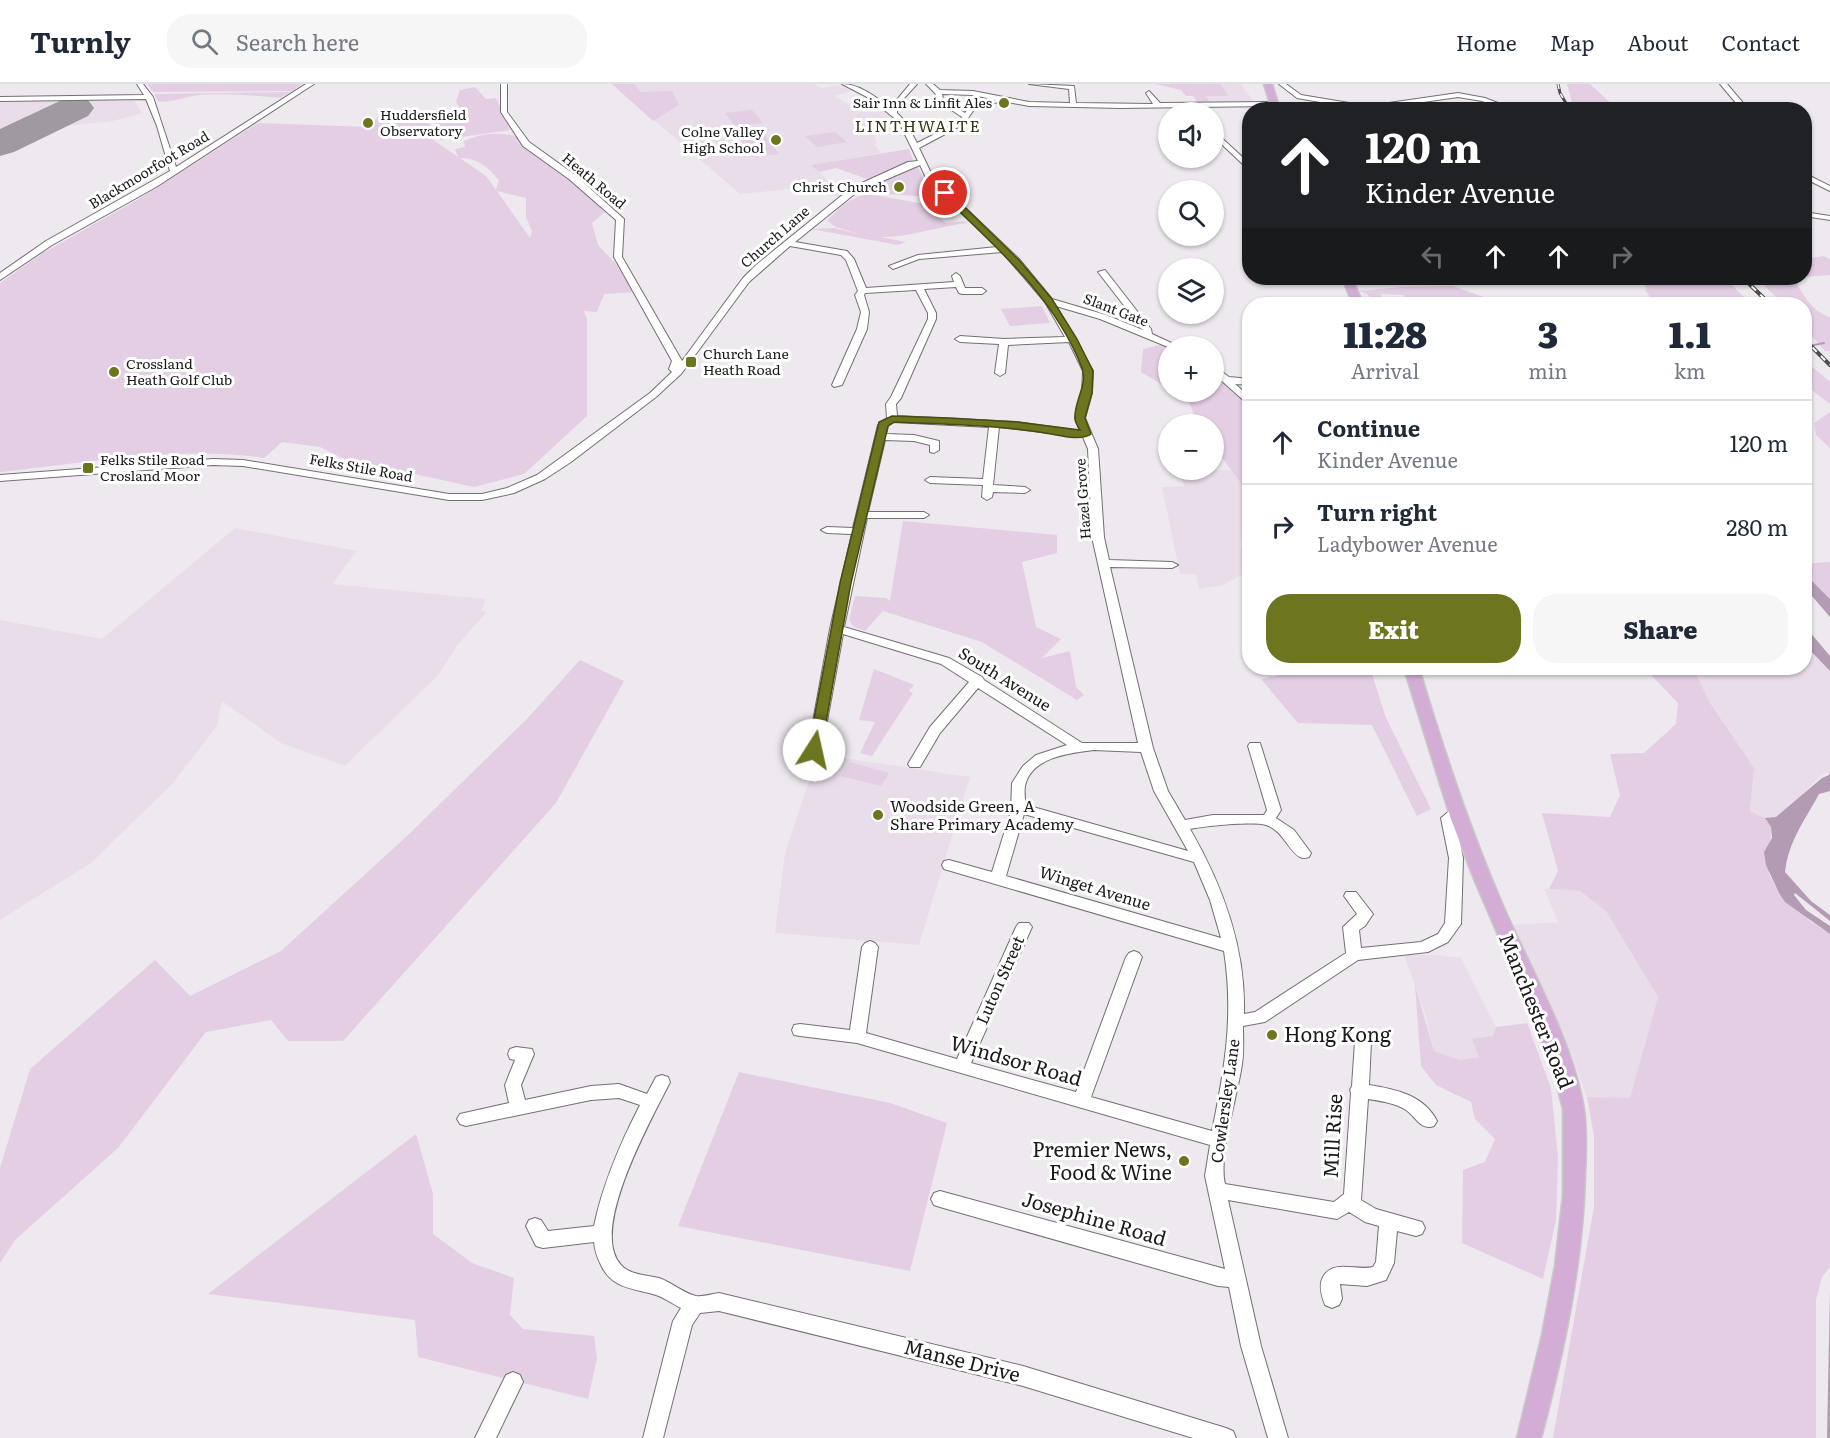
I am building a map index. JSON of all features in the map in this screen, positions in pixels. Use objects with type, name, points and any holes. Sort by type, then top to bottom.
[{"type":"main road","points":[[1268,84],[1274,102]]},
{"type":"main road","name":"Manchester Road","points":[[1414,675],[1458,811],[1493,905],[1531,989],[1572,1102],[1575,1128],[1575,1181],[1570,1250],[1529,1438]]},
{"type":"street","points":[[140,84],[150,97],[160,121],[174,171]]},
{"type":"street","name":"Blackmoorfoot Road","points":[[0,277],[49,243],[133,197],[311,84]]},
{"type":"street","name":"Heath Road","points":[[504,84],[504,112],[526,144],[572,177],[620,219],[622,228],[616,250],[618,256],[677,361],[674,369],[678,372]]},
{"type":"street","points":[[845,84],[873,98],[905,125],[930,178],[1003,249],[1049,301]]},
{"type":"street","points":[[893,114],[894,106],[914,84]]},
{"type":"street","points":[[930,84],[938,92],[940,100],[966,116]]},
{"type":"street","points":[[1032,84],[1072,87],[1073,105]]},
{"type":"street","points":[[1282,84],[1303,98],[1326,102]]},
{"type":"street","points":[[1723,84],[1739,102]]},
{"type":"street","points":[[938,92],[973,93],[1029,104],[1158,105]]},
{"type":"street","points":[[1148,95],[1158,103]]},
{"type":"street","points":[[1415,102],[1464,96],[1493,102]]},
{"type":"street","points":[[0,99],[150,97]]},
{"type":"street","points":[[916,147],[962,123],[973,107],[1007,99]]},
{"type":"street","points":[[1224,106],[1242,106]]},
{"type":"street","points":[[1224,143],[1242,161]]},
{"type":"street","name":"Church Lane","points":[[678,372],[746,280],[788,243],[854,190],[911,164],[922,162]]},
{"type":"street","points":[[1812,179],[1830,189]]},
{"type":"street","points":[[1812,215],[1830,218]]},
{"type":"street","points":[[788,243],[844,253],[850,259],[863,291]]},
{"type":"street","points":[[893,266],[918,257],[1003,249]]},
{"type":"street","points":[[1102,272],[1148,331],[1148,336]]},
{"type":"street","points":[[837,385],[862,329],[865,312],[859,295],[863,291],[919,287],[957,280],[962,291],[967,293],[982,291]]},
{"type":"street","points":[[892,419],[891,404],[896,398],[932,319],[932,313],[919,287]]},
{"type":"street","name":"Slant Gate","points":[[1049,301],[1103,317],[1158,340]]},
{"type":"street","name":"Hazel Grove","points":[[1049,301],[1088,371],[1087,393],[1080,418],[1093,449],[1098,537],[1105,563]]},
{"type":"street","points":[[960,339],[1004,342],[1072,339]]},
{"type":"street","points":[[1000,373],[1004,342]]},
{"type":"street","name":"Felks Stile Road","points":[[0,478],[233,462],[449,497],[482,497],[510,491],[567,460],[653,396],[678,372]]},
{"type":"street","points":[[1224,380],[1242,381]]},
{"type":"street","points":[[1224,380],[1242,396]]},
{"type":"street","points":[[814,754],[836,629],[883,425],[892,419],[994,424],[1086,434]]},
{"type":"street","points":[[987,489],[994,424]]},
{"type":"street","points":[[880,437],[914,438],[935,443],[934,450]]},
{"type":"street","points":[[930,480],[987,489],[1025,490]]},
{"type":"street","points":[[861,515],[924,515]]},
{"type":"street","points":[[827,530],[858,531]]},
{"type":"street","points":[[1105,563],[1157,569],[1172,565]]},
{"type":"street","name":"Cowlersley Lane","points":[[1105,563],[1146,748],[1161,791],[1200,858],[1218,900],[1231,947],[1238,985],[1234,1062],[1214,1176],[1251,1346],[1278,1438]]},
{"type":"street","name":"South Avenue","points":[[836,629],[854,632],[945,661],[1081,748]]},
{"type":"street","points":[[915,764],[926,741],[955,704],[978,680]]},
{"type":"street","points":[[998,878],[1018,808],[1019,784],[1030,766],[1055,752],[1103,745],[1146,748]]},
{"type":"street","points":[[1255,746],[1274,810],[1268,820]]},
{"type":"street","points":[[1018,808],[1200,858]]},
{"type":"street","points":[[1236,1021],[1259,1018],[1354,954],[1423,948],[1443,938],[1453,924],[1456,858],[1448,818],[1458,811]]},
{"type":"street","points":[[1181,826],[1213,820],[1268,820],[1289,833],[1304,853]]},
{"type":"street","name":"Winget Avenue","points":[[949,865],[1231,947]]},
{"type":"street","points":[[1352,896],[1365,914],[1360,922],[1351,927],[1354,954]]},
{"type":"street","name":"Luton Street","points":[[961,1067],[1024,927]]},
{"type":"street","points":[[857,1037],[870,947]]},
{"type":"street","points":[[1081,1102],[1134,957]]},
{"type":"street","name":"Windsor Road","points":[[801,1030],[857,1037],[1219,1140]]},
{"type":"street","name":"Mill Rise","points":[[1217,1190],[1337,1211],[1353,1197],[1358,1090],[1363,1042]]},
{"type":"street","points":[[516,1054],[526,1054],[513,1085],[518,1107]]},
{"type":"street","points":[[653,1438],[682,1321],[695,1305],[662,1288],[627,1280],[612,1269],[603,1252],[602,1233],[612,1182],[662,1082]]},
{"type":"street","points":[[1358,1090],[1402,1099],[1421,1110],[1428,1122]]},
{"type":"street","points":[[466,1119],[591,1093],[619,1091],[651,1102]]},
{"type":"street","name":"Josephine Road","points":[[940,1199],[1218,1277],[1236,1279]]},
{"type":"street","points":[[1348,1202],[1371,1216],[1416,1228]]},
{"type":"street","points":[[1332,1299],[1330,1282],[1335,1275],[1367,1277],[1379,1274],[1385,1263],[1388,1222]]},
{"type":"street","points":[[536,1226],[543,1240],[602,1233]]},
{"type":"street","name":"Manse Drive","points":[[695,1305],[719,1302],[1023,1376],[1226,1438]]},
{"type":"street","points":[[485,1438],[513,1382]]},
{"type":"shaded area","points":[[147,84],[302,84],[293,91],[153,92]]},
{"type":"shaded area","name":"Colne Valley High School","points":[[612,84],[814,84],[822,88],[838,85],[852,91],[834,96],[863,112],[886,112],[891,117],[864,122],[871,129],[877,143],[874,144],[881,153],[812,165],[840,192],[848,193],[842,197],[812,193],[801,188],[740,194]]},
{"type":"shaded area","points":[[612,84],[635,84],[640,92],[672,91],[679,105],[653,121]]},
{"type":"shaded area","points":[[1155,84],[1221,84],[1228,96],[1206,96],[1209,102],[1197,102],[1193,96],[1186,96],[1181,90]]},
{"type":"shaded area","points":[[1221,84],[1241,84],[1254,102],[1209,102],[1205,96],[1227,96]]},
{"type":"shaded area","points":[[1567,84],[1590,84],[1609,102],[1572,102]]},
{"type":"shaded area","points":[[475,87],[486,99],[496,98],[510,130],[440,140],[431,113],[455,111],[463,113],[456,102],[460,90]]},
{"type":"shaded area","points":[[291,92],[280,98],[209,94],[162,102],[158,101],[154,94]]},
{"type":"shaded area","points":[[134,100],[142,113],[113,121],[59,127],[0,154],[0,101]]},
{"type":"shaded area","points":[[752,110],[763,123],[735,126],[725,113]]},
{"type":"shaded area","points":[[428,112],[432,139],[458,157],[455,149],[465,147],[464,141],[471,138],[490,134],[516,136],[519,143],[573,181],[605,212],[592,223],[598,245],[616,264],[636,292],[604,294],[597,312],[584,311],[587,320],[587,416],[524,474],[474,487],[342,458],[320,447],[282,442],[264,458],[199,453],[166,454],[0,472],[0,283],[43,253],[137,200],[258,123],[369,127],[381,114]],"holes":[[[460,158],[478,162],[486,167],[499,180],[496,190],[486,176]],[[497,191],[526,198],[526,217],[532,231],[530,238]]]},
{"type":"shaded area","points":[[835,132],[847,142],[817,147],[805,136]]},
{"type":"shaded area","points":[[764,135],[779,154],[754,157],[739,138]]},
{"type":"shaded area","points":[[909,149],[913,160],[870,180],[836,168],[819,172],[811,165]]},
{"type":"shaded area","points":[[917,166],[924,179],[944,198],[858,192]]},
{"type":"shaded area","points":[[868,194],[925,204],[946,223],[965,221],[968,223],[902,236],[880,237],[906,242],[898,245],[811,229],[835,228],[861,235],[836,227],[827,221],[850,200]]},
{"type":"shaded area","points":[[1823,256],[1830,259],[1830,275],[1812,276],[1812,258]]},
{"type":"shaded area","points":[[1645,285],[1732,285],[1744,297],[1650,297],[1645,290],[1647,288]]},
{"type":"shaded area","points":[[1764,285],[1798,285],[1805,297],[1776,297]]},
{"type":"shaded area","points":[[1453,286],[1484,297],[1404,297],[1404,295],[1381,294],[1382,297],[1370,297],[1359,291]]},
{"type":"shaded area","points":[[1042,306],[1050,323],[1010,326],[1001,309]]},
{"type":"shaded area","points":[[1812,306],[1830,317],[1830,351],[1825,351],[1812,336]]},
{"type":"shaded area","points":[[1158,345],[1158,382],[1141,372],[1143,349]]},
{"type":"shaded area","points":[[1812,367],[1830,382],[1830,404],[1812,390]]},
{"type":"shaded area","points":[[1224,382],[1242,400],[1242,485],[1224,460],[1224,414],[1194,414],[1188,402],[1224,402]]},
{"type":"shaded area","points":[[1830,412],[1830,448],[1816,435],[1814,423]]},
{"type":"shaded area","points":[[1224,470],[1232,470],[1242,483],[1242,543],[1240,543],[1242,575],[1223,585],[1199,589],[1196,574],[1180,574],[1162,487],[1184,486],[1182,480],[1224,480]]},
{"type":"shaded area","points":[[903,521],[1057,535],[1057,553],[1022,562],[1036,627],[1061,639],[1042,658],[1070,651],[1076,687],[1084,695],[1077,700],[982,642],[883,611],[865,631],[853,626],[849,620],[855,596],[886,598],[890,601]]},
{"type":"shaded area","points":[[235,528],[357,551],[332,584],[486,599],[481,611],[487,612],[459,643],[438,675],[345,766],[281,743],[222,701],[217,726],[172,784],[91,863],[0,920],[0,620],[102,639]]},
{"type":"shaded area","points":[[1830,562],[1830,599],[1812,581],[1812,563]]},
{"type":"shaded area","points":[[1812,581],[1830,599],[1830,617],[1812,596]]},
{"type":"shaded area","points":[[1812,635],[1830,656],[1830,671],[1812,652]]},
{"type":"shaded area","points":[[1812,652],[1830,671],[1830,771],[1821,775],[1776,817],[1765,818],[1750,811],[1754,768],[1710,703],[1696,675],[1812,675]]},
{"type":"shaded area","points":[[580,660],[624,681],[556,803],[343,1041],[288,1041],[271,1020],[206,1032],[118,1148],[15,1240],[0,1263],[0,1168],[30,1069],[155,960],[190,996],[281,951],[407,836],[527,719]]},
{"type":"shaded area","points":[[874,669],[914,685],[909,691],[913,693],[872,756],[860,753],[875,722],[859,720]]},
{"type":"shaded area","points":[[1281,675],[1372,675],[1386,718],[1431,809],[1417,816],[1372,725],[1298,723],[1261,679]]},
{"type":"shaded area","points":[[1651,675],[1696,675],[1710,703],[1754,768],[1750,811],[1765,818],[1771,827],[1769,874],[1779,893],[1810,921],[1830,934],[1830,1267],[1822,1277],[1816,1300],[1816,1438],[1553,1438],[1594,1207],[1594,1136],[1587,1097],[1630,1098],[1658,997],[1606,911],[1580,891],[1549,889],[1558,871],[1542,813],[1610,817],[1620,795],[1610,754],[1644,753],[1676,724],[1678,703]]},
{"type":"shaded area","name":"Woodside Green, A Share Primary Academy","points":[[823,755],[970,777],[919,945],[775,933],[785,853],[816,760]]},
{"type":"shaded area","points":[[850,762],[889,773],[881,786],[841,776]]},
{"type":"shaded area","points":[[1830,771],[1830,791],[1819,794],[1790,850],[1785,872],[1811,901],[1830,915],[1830,921],[1795,893],[1794,895],[1806,910],[1830,926],[1830,934],[1785,902],[1766,865],[1764,852],[1772,838],[1771,827],[1765,818],[1776,817],[1822,778],[1829,775]]},
{"type":"shaded area","points":[[1544,889],[1580,891],[1606,911],[1658,997],[1630,1098],[1587,1097],[1571,1053],[1512,925],[1558,922]]},
{"type":"shaded area","points":[[1404,955],[1439,955],[1461,958],[1496,1027],[1479,1057],[1460,1060],[1434,1051],[1426,1016]]},
{"type":"shaded area","points":[[1415,985],[1434,1051],[1460,1060],[1479,1057],[1472,1039],[1492,1036],[1496,1027],[1527,1023],[1551,1088],[1558,1157],[1556,1220],[1543,1279],[1462,1243],[1463,1170],[1485,1162],[1495,1139],[1475,1119],[1471,1102],[1436,1085],[1421,1066]]},
{"type":"shaded area","points":[[739,1072],[890,1103],[947,1123],[910,1271],[678,1226]]},
{"type":"shaded area","points":[[416,1134],[433,1194],[433,1234],[472,1263],[514,1278],[510,1315],[523,1329],[594,1336],[597,1358],[588,1399],[418,1357],[415,1320],[208,1294]]},
{"type":"shaded area","points":[[1830,1290],[1830,1438],[1827,1438]]},
{"type":"waterway","points":[[1812,345],[1824,343]]},
{"type":"runway","points":[[0,144],[75,108]]},
{"type":"railway","points":[[1558,84],[1565,102]]},
{"type":"railway","points":[[1750,285],[1763,297]]},
{"type":"railway","points":[[1812,347],[1830,365]]},
{"type":"place","name":"Sair Inn & Linfit Ales","points":[[1004,103]]},
{"type":"place","name":"Huddersfield Observatory","points":[[368,123]]},
{"type":"place","name":"Colne Valley High School","points":[[776,140]]},
{"type":"place","name":"Christ Church","points":[[899,187]]},
{"type":"place","name":"Church Lane Heath Road","points":[[691,362]]},
{"type":"place","name":"Crossland Heath Golf Club","points":[[114,372]]},
{"type":"place","name":"Felks Stile Road Crosland Moor","points":[[88,468]]},
{"type":"place","name":"Woodside Green, A Share Primary Academy","points":[[878,815]]},
{"type":"place","name":"Hong Kong","points":[[1272,1035]]},
{"type":"place","name":"Premier News, Food & Wine","points":[[1184,1161]]},
{"type":"district","name":"LINTHWAITE","points":[[918,126]]},
{"type":"route","points":[[814,750],[836,629],[883,425],[892,419],[949,421],[1017,425],[1086,434],[1080,418],[1087,393],[1088,371],[1072,339],[1049,301],[1016,261],[945,193]]}]
